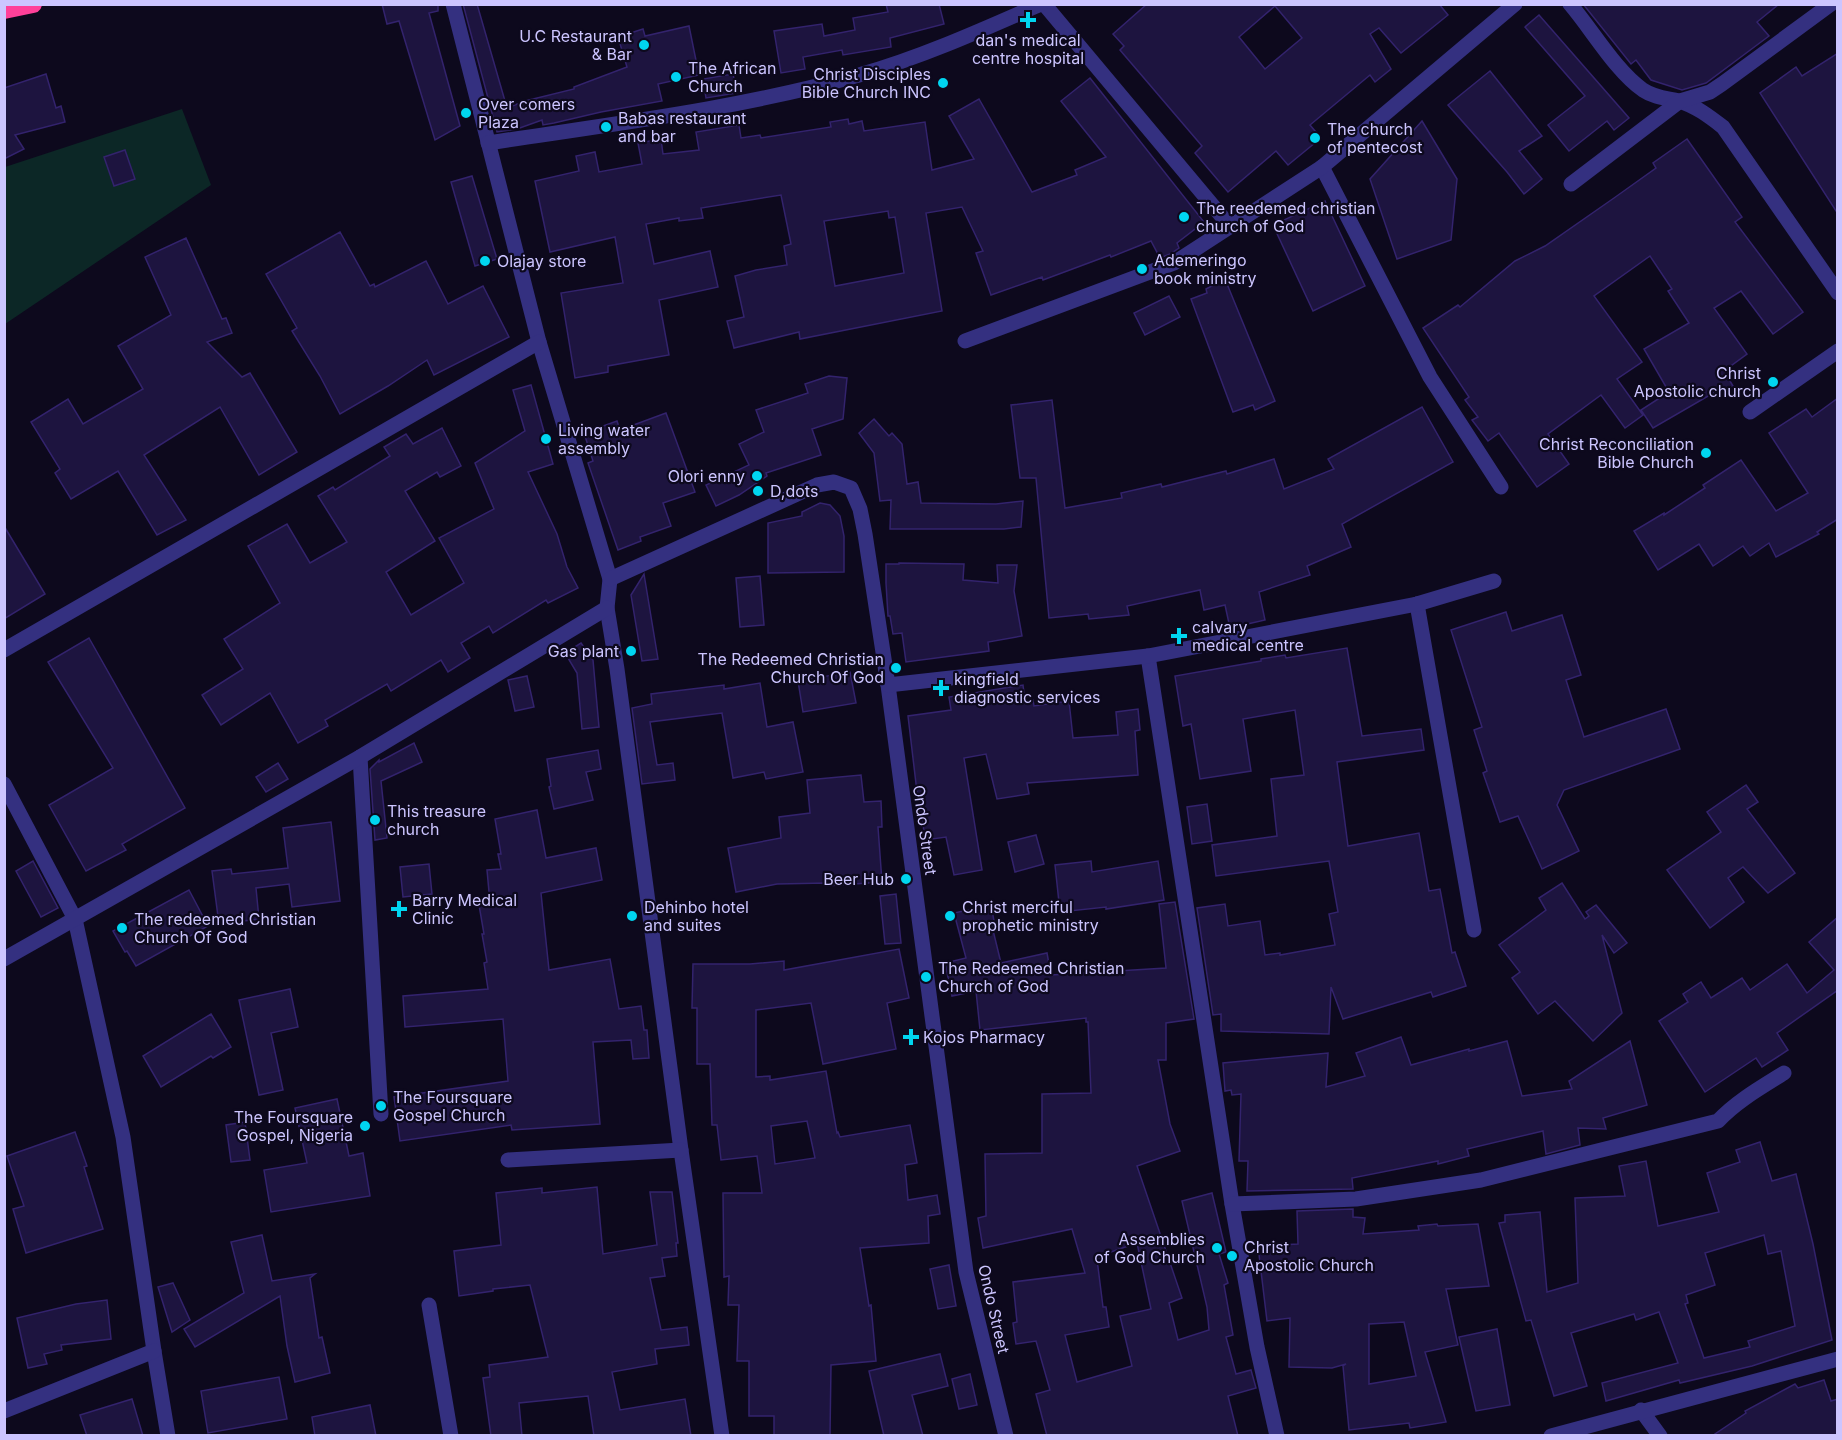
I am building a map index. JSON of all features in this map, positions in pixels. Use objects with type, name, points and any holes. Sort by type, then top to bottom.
[{"type":"highway","points":[[4,10],[33,4]]},
{"type":"street","points":[[453,4],[539,342],[610,579],[607,608],[722,1436]]},
{"type":"street","points":[[488,143],[742,103],[860,75],[941,47],[1043,4],[1229,225]]},
{"type":"street","points":[[965,341],[1174,263],[1203,246],[1229,225],[1322,166],[1515,4]]},
{"type":"street","points":[[1570,4],[1631,79],[1643,90],[1658,98],[1680,102],[1705,113],[1723,127],[1838,293]]},
{"type":"street","points":[[1571,184],[1680,102],[1710,92],[1831,4]]},
{"type":"street","points":[[1322,166],[1430,377],[1501,487]]},
{"type":"street","points":[[4,650],[539,342]]},
{"type":"street","points":[[1750,412],[1838,351]]},
{"type":"street","name":"Ondo Street","points":[[610,579],[817,485],[834,482],[851,488],[860,509],[865,534],[888,685],[966,1272],[1006,1436]]},
{"type":"street","points":[[888,685],[1148,656],[1416,604],[1494,581]]},
{"type":"street","points":[[1416,604],[1474,930]]},
{"type":"street","points":[[4,959],[360,757],[607,608]]},
{"type":"street","points":[[1148,656],[1232,1204],[1257,1347],[1277,1436]]},
{"type":"street","points":[[360,757],[381,1114]]},
{"type":"street","points":[[4,784],[75,919],[123,1137],[168,1436]]},
{"type":"street","points":[[1232,1204],[1356,1199],[1482,1180],[1718,1121],[1748,1095],[1784,1073]]},
{"type":"street","points":[[508,1160],[681,1150]]},
{"type":"street","points":[[429,1305],[451,1436]]},
{"type":"street","points":[[4,1411],[154,1351]]},
{"type":"street","points":[[1551,1436],[1838,1359]]},
{"type":"street","points":[[1641,1410],[1660,1436]]},
{"type":"green space","points":[[182,109],[211,185],[5,324],[5,167]]},
{"type":"building","points":[[382,4],[438,4],[438,11],[429,13],[460,126],[435,140],[399,21],[387,24]]},
{"type":"building","points":[[463,4],[477,4],[507,108],[525,101],[574,89],[574,87],[627,67],[618,37],[643,29],[645,36],[689,26],[699,75],[658,84],[662,101],[543,125],[542,120],[517,129],[497,132]]},
{"type":"building","points":[[886,4],[939,4],[944,24],[890,38],[891,47],[843,55],[842,50],[803,57],[805,69],[781,73],[774,31],[822,24],[824,36],[855,30],[853,18],[888,12]]},
{"type":"building","points":[[1147,4],[1439,4],[1448,15],[1401,53],[1379,28],[1370,34],[1391,69],[1375,82],[1370,75],[1310,125],[1321,138],[1288,165],[1276,151],[1228,192],[1195,153],[1202,146],[1120,50],[1124,46],[1113,34]],"holes":[[[1275,6],[1302,38],[1265,69],[1239,37]]]},
{"type":"building","points":[[1583,4],[1779,4],[1757,22],[1769,36],[1706,83],[1682,90],[1651,80],[1636,60],[1631,64]]},
{"type":"building","points":[[1539,15],[1629,118],[1614,130],[1607,121],[1569,151],[1548,125],[1585,96],[1525,27]]},
{"type":"building","points":[[1838,53],[1838,214],[1760,93],[1796,67],[1802,76]]},
{"type":"building","points":[[1490,71],[1542,136],[1519,151],[1542,179],[1524,194],[1448,105]]},
{"type":"building","points":[[46,74],[56,108],[61,106],[65,122],[15,135],[24,149],[4,159],[4,88]]},
{"type":"building","points":[[733,74],[737,93],[706,98],[703,79]]},
{"type":"building","points":[[1090,78],[1204,222],[1177,243],[1179,248],[1160,258],[1151,241],[1043,280],[1042,277],[991,295],[976,253],[983,251],[962,207],[926,213],[942,311],[800,339],[799,332],[734,348],[727,321],[744,317],[735,276],[787,265],[784,246],[791,244],[781,195],[701,208],[703,218],[679,221],[679,218],[646,224],[654,264],[710,251],[718,287],[659,300],[669,355],[608,366],[608,372],[575,378],[561,293],[623,283],[615,237],[550,252],[535,181],[579,171],[576,156],[595,152],[599,172],[642,164],[638,143],[661,139],[663,154],[699,150],[696,132],[739,125],[741,138],[760,135],[761,138],[831,127],[830,122],[848,119],[849,124],[862,121],[864,131],[925,122],[932,170],[974,159],[949,116],[979,99],[1032,192],[1077,175],[1075,170],[1106,157],[1061,101]],"holes":[[[888,211],[889,218],[895,217],[904,273],[835,286],[824,221]]]},
{"type":"building","points":[[1422,121],[1457,179],[1451,240],[1397,259],[1370,179]]},
{"type":"building","points":[[1687,139],[1742,217],[1735,222],[1803,312],[1773,334],[1741,291],[1714,308],[1747,354],[1724,371],[1733,386],[1717,395],[1715,392],[1653,428],[1641,410],[1669,392],[1644,349],[1689,323],[1668,291],[1672,289],[1650,256],[1594,296],[1642,362],[1617,379],[1643,415],[1625,428],[1601,395],[1548,434],[1569,464],[1537,487],[1499,433],[1488,441],[1472,420],[1478,417],[1465,400],[1469,397],[1423,328],[1458,305],[1460,307],[1515,261],[1545,246],[1656,168],[1653,163]]},
{"type":"building","points":[[125,150],[135,179],[114,186],[104,157]]},
{"type":"building","points":[[472,176],[497,259],[475,266],[451,182]]},
{"type":"building","points":[[1325,201],[1365,286],[1313,311],[1273,225]]},
{"type":"building","points":[[340,232],[370,286],[374,284],[375,287],[426,261],[448,304],[483,286],[509,337],[434,375],[427,360],[340,414],[292,331],[297,328],[266,274]]},
{"type":"building","points":[[186,238],[222,319],[226,318],[232,333],[207,342],[242,377],[250,373],[297,452],[259,475],[220,407],[144,455],[186,520],[157,535],[118,471],[71,499],[55,473],[60,469],[31,422],[68,399],[83,424],[143,389],[118,346],[171,315],[145,257]]},
{"type":"building","points":[[1225,279],[1275,401],[1255,410],[1253,405],[1233,412],[1191,299],[1207,293],[1206,289]]},
{"type":"building","points":[[1169,296],[1180,317],[1145,335],[1134,313]]},
{"type":"building","points":[[829,376],[847,378],[843,419],[812,429],[821,455],[766,473],[767,476],[739,495],[716,506],[706,485],[749,465],[739,444],[764,432],[756,410],[808,393],[805,384]]},
{"type":"building","points":[[531,385],[553,464],[528,472],[557,534],[567,567],[578,588],[548,603],[546,600],[493,633],[489,626],[461,643],[470,658],[448,672],[441,660],[391,691],[387,684],[325,720],[328,726],[298,743],[270,693],[221,725],[202,695],[243,669],[224,639],[280,603],[248,546],[287,524],[310,563],[347,542],[318,496],[333,487],[335,490],[390,456],[384,447],[406,434],[413,444],[442,428],[461,466],[440,477],[437,472],[405,491],[435,541],[386,572],[411,615],[464,583],[439,538],[494,509],[475,463],[525,431],[513,390]]},
{"type":"building","points":[[1838,398],[1838,519],[1817,532],[1819,534],[1776,557],[1769,543],[1750,556],[1743,546],[1713,566],[1699,544],[1658,570],[1634,531],[1664,513],[1664,515],[1705,488],[1703,485],[1741,460],[1776,511],[1808,493],[1769,433],[1806,409],[1812,417]]},
{"type":"building","points":[[1052,400],[1065,508],[1122,498],[1121,493],[1161,484],[1162,487],[1226,471],[1227,474],[1274,459],[1284,489],[1334,469],[1328,459],[1422,407],[1453,462],[1342,524],[1351,547],[1307,566],[1310,575],[1259,592],[1265,620],[1230,628],[1225,605],[1204,610],[1200,590],[1127,606],[1129,615],[1089,619],[1088,614],[1049,618],[1036,478],[1020,478],[1011,405]]},
{"type":"building","points":[[666,413],[695,492],[663,503],[671,526],[640,537],[641,541],[618,550],[588,463],[593,461],[584,433],[617,421],[620,430]]},
{"type":"building","points":[[874,419],[889,436],[892,433],[902,444],[907,484],[918,482],[921,503],[996,504],[1023,501],[1021,527],[890,529],[891,500],[880,501],[874,453],[859,433]]},
{"type":"building","points":[[820,503],[830,505],[840,516],[844,536],[844,572],[768,573],[768,523],[802,516],[802,512]]},
{"type":"building","points":[[4,526],[45,594],[4,619]]},
{"type":"building","points":[[886,564],[964,564],[963,580],[998,583],[997,565],[1017,565],[1014,591],[1022,636],[988,642],[989,651],[906,662],[902,633],[893,634],[890,616],[888,616]]},
{"type":"building","points":[[644,574],[658,659],[642,661],[631,595]]},
{"type":"building","points":[[760,576],[764,625],[740,627],[736,578]]},
{"type":"building","points":[[1506,612],[1512,631],[1562,615],[1581,675],[1566,680],[1584,737],[1666,709],[1680,749],[1564,790],[1557,805],[1579,851],[1542,869],[1518,816],[1500,822],[1483,773],[1487,771],[1474,730],[1482,727],[1451,630]]},
{"type":"building","points":[[89,638],[185,808],[122,844],[126,850],[86,871],[49,805],[113,768],[48,662]]},
{"type":"building","points":[[581,643],[593,660],[599,727],[582,729],[577,673],[565,653]]},
{"type":"building","points":[[1347,648],[1362,736],[1421,729],[1424,750],[1337,762],[1348,846],[1419,833],[1429,891],[1440,889],[1452,953],[1455,952],[1466,986],[1433,997],[1431,992],[1343,1019],[1331,987],[1329,1034],[1221,1031],[1221,1014],[1213,1015],[1197,908],[1225,904],[1228,926],[1260,921],[1265,955],[1280,953],[1280,955],[1335,945],[1329,914],[1338,912],[1329,861],[1216,876],[1212,845],[1277,836],[1271,779],[1304,775],[1295,710],[1243,719],[1251,771],[1200,779],[1191,724],[1183,726],[1175,676],[1285,655],[1286,658]]},
{"type":"building","points":[[850,672],[856,703],[803,712],[798,681]]},
{"type":"building","points":[[527,676],[534,707],[515,711],[508,680]]},
{"type":"building","points":[[760,683],[767,727],[793,722],[803,772],[766,779],[764,772],[733,778],[722,713],[650,722],[657,765],[673,763],[675,780],[642,784],[632,708],[652,704],[651,694],[724,685],[724,689]]},
{"type":"building","points":[[1023,685],[1025,701],[1033,700],[1034,706],[1069,701],[1073,738],[1118,735],[1116,712],[1138,709],[1140,730],[1135,731],[1138,775],[1027,783],[1029,794],[997,799],[986,754],[964,758],[982,870],[954,875],[946,837],[925,840],[908,716],[951,710],[949,697]]},
{"type":"building","points":[[414,743],[422,762],[381,781],[387,838],[375,840],[370,769],[379,760],[379,762]]},
{"type":"building","points":[[598,750],[601,769],[586,772],[593,800],[554,809],[549,787],[551,786],[547,759]]},
{"type":"building","points":[[278,763],[288,779],[266,792],[256,777]]},
{"type":"building","points":[[861,775],[864,802],[881,801],[882,827],[878,827],[882,882],[826,886],[826,883],[777,884],[736,892],[728,848],[781,838],[779,817],[810,813],[807,780]]},
{"type":"building","points":[[1746,785],[1758,802],[1747,809],[1795,873],[1768,893],[1743,867],[1728,878],[1744,902],[1710,928],[1667,870],[1721,832],[1707,812]]},
{"type":"building","points":[[1207,804],[1212,841],[1192,844],[1187,807]]},
{"type":"building","points":[[537,810],[546,858],[596,848],[602,880],[541,893],[549,970],[610,959],[619,1009],[641,1006],[644,1030],[647,1030],[649,1058],[633,1059],[631,1040],[593,1042],[600,1124],[512,1130],[511,1125],[400,1141],[394,1097],[508,1081],[503,1019],[405,1027],[403,996],[488,989],[484,963],[487,962],[482,934],[484,934],[479,905],[490,903],[487,870],[501,869],[495,819]]},
{"type":"building","points":[[331,822],[340,901],[292,907],[289,884],[256,888],[259,919],[219,924],[212,871],[231,869],[232,874],[288,868],[283,828]]},
{"type":"building","points":[[1036,835],[1044,864],[1015,872],[1008,842]]},
{"type":"building","points":[[33,861],[58,908],[41,917],[16,871]]},
{"type":"building","points":[[1091,861],[1092,872],[1158,861],[1164,900],[1106,909],[1106,907],[1060,912],[1055,865]]},
{"type":"building","points":[[429,864],[432,894],[403,897],[400,867]]},
{"type":"building","points":[[1562,883],[1585,919],[1589,916],[1586,912],[1596,905],[1627,943],[1614,953],[1602,935],[1622,1013],[1593,1041],[1555,1001],[1538,1014],[1512,978],[1520,972],[1499,945],[1546,910],[1539,898]]},
{"type":"building","points":[[189,890],[208,926],[136,966],[113,931]]},
{"type":"building","points":[[896,894],[901,943],[885,944],[880,896]]},
{"type":"building","points":[[1175,902],[1194,1019],[1166,1023],[1166,1060],[1158,1060],[1170,1124],[1180,1151],[1137,1166],[1182,1298],[1169,1303],[1178,1340],[1209,1330],[1207,1307],[1182,1201],[1212,1193],[1226,1252],[1219,1254],[1228,1283],[1224,1285],[1233,1335],[1226,1337],[1236,1374],[1251,1370],[1256,1388],[1228,1396],[1238,1436],[1047,1436],[1036,1394],[1050,1390],[1036,1341],[1016,1344],[1013,1323],[1017,1322],[1013,1282],[1085,1273],[1072,1229],[983,1248],[978,1218],[986,1216],[985,1154],[1042,1153],[1042,1094],[1091,1093],[1088,1022],[1086,1018],[980,1030],[976,991],[952,996],[945,963],[966,958],[954,913],[991,905],[994,921],[991,922],[1001,963],[1047,953],[1051,975],[1166,968],[1159,904]],"holes":[[[1137,1243],[1151,1309],[1120,1316],[1132,1366],[1077,1382],[1065,1335],[1109,1327],[1106,1307],[1103,1307],[1097,1259],[1102,1258],[1102,1255]]]},
{"type":"building","points":[[1838,917],[1838,990],[1777,1033],[1788,1050],[1762,1067],[1756,1058],[1705,1092],[1659,1021],[1688,1002],[1683,994],[1701,982],[1711,998],[1742,978],[1750,990],[1787,964],[1807,993],[1834,970],[1809,942]]},
{"type":"building","points":[[899,949],[909,998],[887,1003],[896,1049],[823,1064],[811,1003],[756,1010],[756,1077],[770,1076],[770,1080],[826,1071],[837,1133],[840,1137],[910,1125],[917,1163],[905,1165],[908,1200],[937,1195],[940,1214],[928,1216],[929,1243],[860,1248],[869,1306],[871,1305],[876,1361],[831,1365],[830,1436],[774,1436],[774,1416],[749,1416],[749,1361],[737,1361],[739,1305],[728,1305],[729,1276],[724,1277],[723,1193],[762,1193],[757,1156],[721,1160],[717,1125],[712,1125],[710,1064],[697,1064],[697,1008],[692,1008],[693,964],[750,964],[784,961],[784,970]],"holes":[[[807,1121],[815,1158],[775,1164],[771,1126]]]},
{"type":"building","points":[[290,989],[298,1027],[271,1033],[283,1090],[259,1095],[239,1000]]},
{"type":"building","points":[[211,1014],[231,1047],[213,1058],[211,1056],[161,1087],[143,1056]]},
{"type":"building","points":[[1401,1037],[1411,1065],[1507,1041],[1522,1096],[1572,1089],[1569,1081],[1630,1041],[1647,1105],[1603,1118],[1606,1129],[1578,1128],[1580,1145],[1546,1154],[1543,1131],[1467,1149],[1469,1156],[1438,1164],[1438,1161],[1352,1178],[1353,1189],[1247,1191],[1248,1161],[1239,1161],[1241,1094],[1232,1095],[1231,1090],[1225,1091],[1223,1063],[1328,1053],[1326,1087],[1365,1076],[1356,1053]]},
{"type":"building","points":[[337,1099],[349,1156],[363,1153],[370,1196],[271,1212],[264,1170],[307,1163],[295,1108]]},
{"type":"building","points":[[245,1122],[250,1160],[231,1162],[226,1125]]},
{"type":"building","points":[[75,1132],[87,1166],[84,1167],[103,1229],[26,1253],[13,1209],[24,1206],[7,1156]]},
{"type":"building","points":[[1760,1142],[1772,1181],[1796,1174],[1832,1340],[1752,1366],[1680,1383],[1679,1380],[1606,1401],[1602,1383],[1678,1363],[1659,1312],[1636,1320],[1634,1314],[1571,1333],[1587,1386],[1554,1396],[1531,1320],[1526,1321],[1499,1223],[1505,1222],[1505,1215],[1540,1212],[1547,1292],[1578,1283],[1575,1198],[1625,1196],[1619,1166],[1646,1161],[1658,1226],[1719,1212],[1707,1173],[1740,1162],[1736,1150]],"holes":[[[1764,1235],[1768,1254],[1781,1251],[1795,1326],[1748,1341],[1750,1347],[1704,1358],[1685,1304],[1688,1303],[1686,1295],[1715,1285],[1705,1253]]]},
{"type":"building","points":[[597,1187],[603,1254],[657,1245],[650,1192],[672,1192],[678,1243],[676,1243],[677,1256],[662,1258],[665,1276],[650,1278],[661,1330],[687,1327],[689,1345],[655,1349],[657,1364],[612,1372],[620,1410],[685,1399],[691,1436],[594,1436],[588,1396],[519,1403],[522,1436],[491,1436],[483,1378],[490,1377],[489,1365],[548,1357],[530,1285],[459,1296],[454,1251],[501,1245],[496,1193],[542,1188],[542,1193]]},
{"type":"building","points":[[1353,1209],[1353,1217],[1365,1218],[1363,1234],[1419,1230],[1418,1226],[1437,1224],[1438,1226],[1478,1224],[1489,1286],[1446,1289],[1458,1345],[1425,1352],[1446,1422],[1410,1428],[1409,1423],[1349,1430],[1343,1366],[1346,1364],[1332,1368],[1289,1367],[1290,1318],[1267,1321],[1258,1246],[1298,1244],[1297,1211]],"holes":[[[1404,1322],[1416,1376],[1369,1384],[1369,1324]]]},
{"type":"building","points":[[262,1235],[272,1281],[315,1274],[310,1278],[319,1338],[322,1337],[330,1373],[295,1382],[280,1296],[195,1347],[184,1329],[244,1293],[231,1242]]},
{"type":"building","points":[[949,1265],[956,1306],[938,1309],[930,1269]]},
{"type":"building","points":[[173,1283],[190,1320],[172,1332],[158,1287]]},
{"type":"building","points":[[107,1300],[111,1339],[61,1345],[62,1350],[44,1354],[47,1364],[28,1368],[17,1318],[76,1304]]},
{"type":"building","points":[[1497,1329],[1510,1405],[1476,1411],[1459,1337]]},
{"type":"building","points":[[940,1354],[948,1386],[912,1395],[923,1436],[884,1436],[869,1371]]},
{"type":"building","points":[[970,1374],[977,1405],[959,1409],[952,1379]]},
{"type":"building","points":[[279,1377],[287,1419],[208,1433],[201,1391]]},
{"type":"building","points":[[1824,1380],[1831,1401],[1838,1399],[1838,1436],[1712,1436],[1746,1413],[1745,1411],[1795,1384],[1798,1388]]},
{"type":"building","points":[[132,1399],[143,1436],[87,1436],[80,1415]]},
{"type":"building","points":[[370,1405],[376,1436],[315,1436],[312,1417]]},
{"type":"place","name":"dan's medical centre hospital","points":[[1028,20]]},
{"type":"place","name":"U.C Restaurant & Bar","points":[[644,45]]},
{"type":"place","name":"The African Church","points":[[676,77]]},
{"type":"place","name":"Christ Disciples Bible Church INC","points":[[943,83]]},
{"type":"place","name":"Over comers Plaza","points":[[466,113]]},
{"type":"place","name":"Babas restaurant and bar","points":[[606,127]]},
{"type":"place","name":"The church of pentecost","points":[[1315,138]]},
{"type":"place","name":"The reedemed christian church of God","points":[[1184,217]]},
{"type":"place","name":"Olajay store","points":[[485,261]]},
{"type":"place","name":"Ademeringo book ministry","points":[[1142,269]]},
{"type":"place","name":"Christ Apostolic church","points":[[1773,382]]},
{"type":"place","name":"Living water assembly","points":[[546,439]]},
{"type":"place","name":"Christ Reconciliation Bible Church","points":[[1706,453]]},
{"type":"place","name":"Olori enny","points":[[757,476]]},
{"type":"place","name":"D,dots","points":[[758,491]]},
{"type":"place","name":"calvary medical centre","points":[[1179,636]]},
{"type":"place","name":"Gas plant","points":[[631,651]]},
{"type":"place","name":"The Redeemed Christian Church Of God","points":[[896,668]]},
{"type":"place","name":"kingfield diagnostic services","points":[[941,688]]},
{"type":"place","name":"This treasure church","points":[[375,820]]},
{"type":"place","name":"Beer Hub","points":[[906,879]]},
{"type":"place","name":"Barry Medical Clinic","points":[[399,909]]},
{"type":"place","name":"Dehinbo hotel and suites","points":[[632,916]]},
{"type":"place","name":"Christ merciful prophetic ministry","points":[[950,916]]},
{"type":"place","name":"The redeemed Christian Church Of God","points":[[122,928]]},
{"type":"place","name":"The Redeemed Christian Church of God","points":[[926,977]]},
{"type":"place","name":"Kojos Pharmacy","points":[[911,1037]]},
{"type":"place","name":"The Foursquare Gospel Church","points":[[381,1106]]},
{"type":"place","name":"The Foursquare Gospel, Nigeria","points":[[365,1126]]},
{"type":"place","name":"Assemblies of God Church","points":[[1217,1248]]},
{"type":"place","name":"Christ Apostolic Church","points":[[1232,1256]]}]
